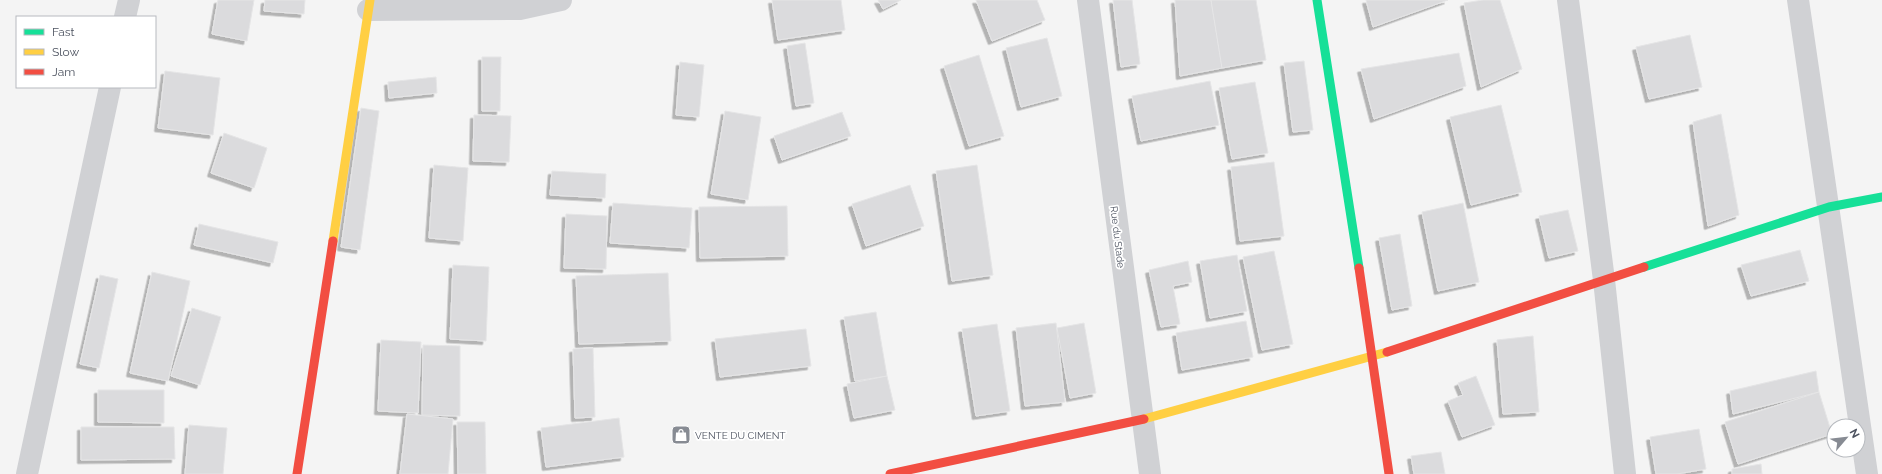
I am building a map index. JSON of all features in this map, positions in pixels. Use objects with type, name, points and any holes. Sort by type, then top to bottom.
[{"type":"street","points":[[125,16],[129,0]]},
{"type":"street","points":[[297,474],[369,5],[520,9],[561,0]]},
{"type":"street","name":"Rue du Stade","points":[[1088,0],[1150,474]]},
{"type":"street","points":[[1317,0],[1373,356],[1389,474]]},
{"type":"street","points":[[1568,0],[1604,280],[1625,474]]},
{"type":"street","points":[[1798,0],[1867,474]]},
{"type":"street","points":[[27,474],[110,88]]},
{"type":"street","points":[[890,474],[913,472],[1142,420],[1373,356],[1829,207],[1882,197]]},
{"type":"building","points":[[218,0],[254,0],[247,41],[212,34]]},
{"type":"building","points":[[265,0],[305,0],[304,14],[264,11]]},
{"type":"building","points":[[772,0],[841,0],[845,30],[778,40]]},
{"type":"building","points":[[878,0],[901,0],[883,9]]},
{"type":"building","points":[[976,0],[1037,0],[1045,20],[992,41]]},
{"type":"building","points":[[1113,0],[1132,0],[1140,64],[1121,67]]},
{"type":"building","points":[[1175,0],[1211,0],[1222,68],[1180,76]]},
{"type":"building","points":[[1211,0],[1256,0],[1266,60],[1222,68]]},
{"type":"building","points":[[1366,0],[1448,0],[1373,27]]},
{"type":"building","points":[[1483,0],[1500,0],[1522,69],[1481,87],[1464,3]]},
{"type":"building","points":[[1690,35],[1702,87],[1649,99],[1636,47]]},
{"type":"building","points":[[1047,38],[1062,96],[1021,107],[1006,48]]},
{"type":"building","points":[[805,43],[814,103],[796,106],[787,46]]},
{"type":"building","points":[[1459,53],[1466,86],[1374,119],[1361,69]]},
{"type":"building","points":[[979,55],[1004,136],[969,146],[944,66]]},
{"type":"building","points":[[482,57],[501,57],[500,111],[482,111]]},
{"type":"building","points":[[1304,61],[1313,130],[1293,132],[1284,63]]},
{"type":"building","points":[[680,62],[704,65],[699,117],[676,115]]},
{"type":"building","points":[[165,71],[220,78],[213,135],[158,128]]},
{"type":"building","points":[[436,77],[437,93],[389,98],[388,82]]},
{"type":"building","points":[[1210,81],[1219,125],[1141,141],[1132,96]]},
{"type":"building","points":[[1255,82],[1268,153],[1232,159],[1219,88]]},
{"type":"building","points":[[1501,105],[1522,192],[1471,205],[1450,117]]},
{"type":"building","points":[[361,108],[379,111],[360,250],[341,247]]},
{"type":"building","points":[[725,111],[761,117],[748,200],[711,194]]},
{"type":"building","points":[[842,112],[851,136],[782,160],[774,136]]},
{"type":"building","points":[[1721,114],[1739,215],[1708,226],[1693,122]]},
{"type":"building","points":[[474,115],[511,116],[509,162],[473,161]]},
{"type":"building","points":[[224,133],[267,148],[254,188],[211,173]]},
{"type":"building","points":[[1274,162],[1284,236],[1240,241],[1231,167]]},
{"type":"building","points":[[434,165],[468,168],[463,241],[429,238]]},
{"type":"building","points":[[977,165],[993,275],[952,281],[936,171]]},
{"type":"building","points":[[552,171],[606,174],[605,198],[550,195]]},
{"type":"building","points":[[910,185],[924,226],[866,246],[852,204]]},
{"type":"building","points":[[613,203],[692,208],[689,248],[610,243]]},
{"type":"building","points":[[1463,203],[1479,282],[1438,291],[1422,212]]},
{"type":"building","points":[[787,206],[788,256],[700,258],[699,207]]},
{"type":"building","points":[[1568,210],[1578,251],[1549,258],[1539,216]]},
{"type":"building","points":[[566,214],[607,216],[606,269],[564,268]]},
{"type":"building","points":[[199,224],[278,242],[273,263],[194,245]]},
{"type":"building","points":[[1400,234],[1412,306],[1392,310],[1379,238]]},
{"type":"building","points":[[1800,250],[1809,281],[1751,296],[1741,265]]},
{"type":"building","points":[[1274,251],[1293,344],[1262,350],[1243,257]]},
{"type":"building","points":[[1237,255],[1247,311],[1210,318],[1200,261]]},
{"type":"building","points":[[1188,261],[1192,282],[1173,286],[1180,324],[1161,327],[1149,270]]},
{"type":"building","points":[[453,265],[489,267],[486,341],[450,339]]},
{"type":"building","points":[[152,272],[190,281],[168,381],[130,373]]},
{"type":"building","points":[[668,273],[671,341],[579,344],[576,276]]},
{"type":"building","points":[[100,275],[118,279],[99,368],[80,364]]},
{"type":"building","points":[[192,308],[221,317],[200,385],[171,376]]},
{"type":"building","points":[[876,312],[887,376],[855,381],[844,317]]},
{"type":"building","points":[[1246,321],[1253,357],[1182,370],[1176,333]]},
{"type":"building","points":[[1056,323],[1065,402],[1025,406],[1016,328]]},
{"type":"building","points":[[1084,323],[1096,393],[1070,398],[1057,328]]},
{"type":"building","points":[[997,324],[1010,411],[976,416],[962,329]]},
{"type":"building","points":[[806,329],[811,366],[720,377],[715,339]]},
{"type":"building","points":[[1533,336],[1539,412],[1503,414],[1497,340]]},
{"type":"building","points":[[381,340],[421,342],[418,413],[378,411]]},
{"type":"building","points":[[423,345],[460,346],[460,416],[422,415]]},
{"type":"building","points":[[593,348],[595,417],[575,418],[573,349]]},
{"type":"building","points":[[1816,371],[1819,392],[1733,414],[1730,391]]},
{"type":"building","points":[[887,376],[895,410],[854,418],[847,384]]},
{"type":"building","points":[[1476,376],[1495,425],[1462,437],[1448,401],[1463,395],[1458,383]]},
{"type":"building","points":[[98,390],[164,390],[164,423],[98,422]]},
{"type":"building","points":[[1819,392],[1827,418],[1826,436],[1738,464],[1725,422]]},
{"type":"building","points":[[407,414],[453,419],[448,474],[400,474]]},
{"type":"building","points":[[619,418],[624,457],[546,467],[541,428]]},
{"type":"building","points":[[457,422],[485,422],[486,474],[458,474]]},
{"type":"building","points":[[189,425],[227,428],[223,474],[185,474]]},
{"type":"building","points":[[81,427],[174,427],[175,459],[81,460]]},
{"type":"building","points":[[1699,429],[1706,469],[1677,474],[1656,474],[1650,437]]},
{"type":"building","points":[[1441,452],[1445,474],[1414,474],[1411,456]]},
{"type":"building","points":[[1761,464],[1762,474],[1732,474],[1732,469]]},
{"type":"traffic: fast","points":[[1317,0],[1359,268]]},
{"type":"traffic: fast","points":[[1644,267],[1829,207],[1882,197]]},
{"type":"traffic: slow","points":[[333,241],[370,0]]},
{"type":"traffic: slow","points":[[1144,419],[1387,352]]},
{"type":"traffic: jam","points":[[297,474],[333,241]]},
{"type":"traffic: jam","points":[[1387,352],[1644,267]]},
{"type":"traffic: jam","points":[[1359,268],[1389,474]]},
{"type":"traffic: jam","points":[[890,474],[1144,419]]},
{"type":"place","name":"VENTE DU CIMENT","points":[[681,435]]}]
